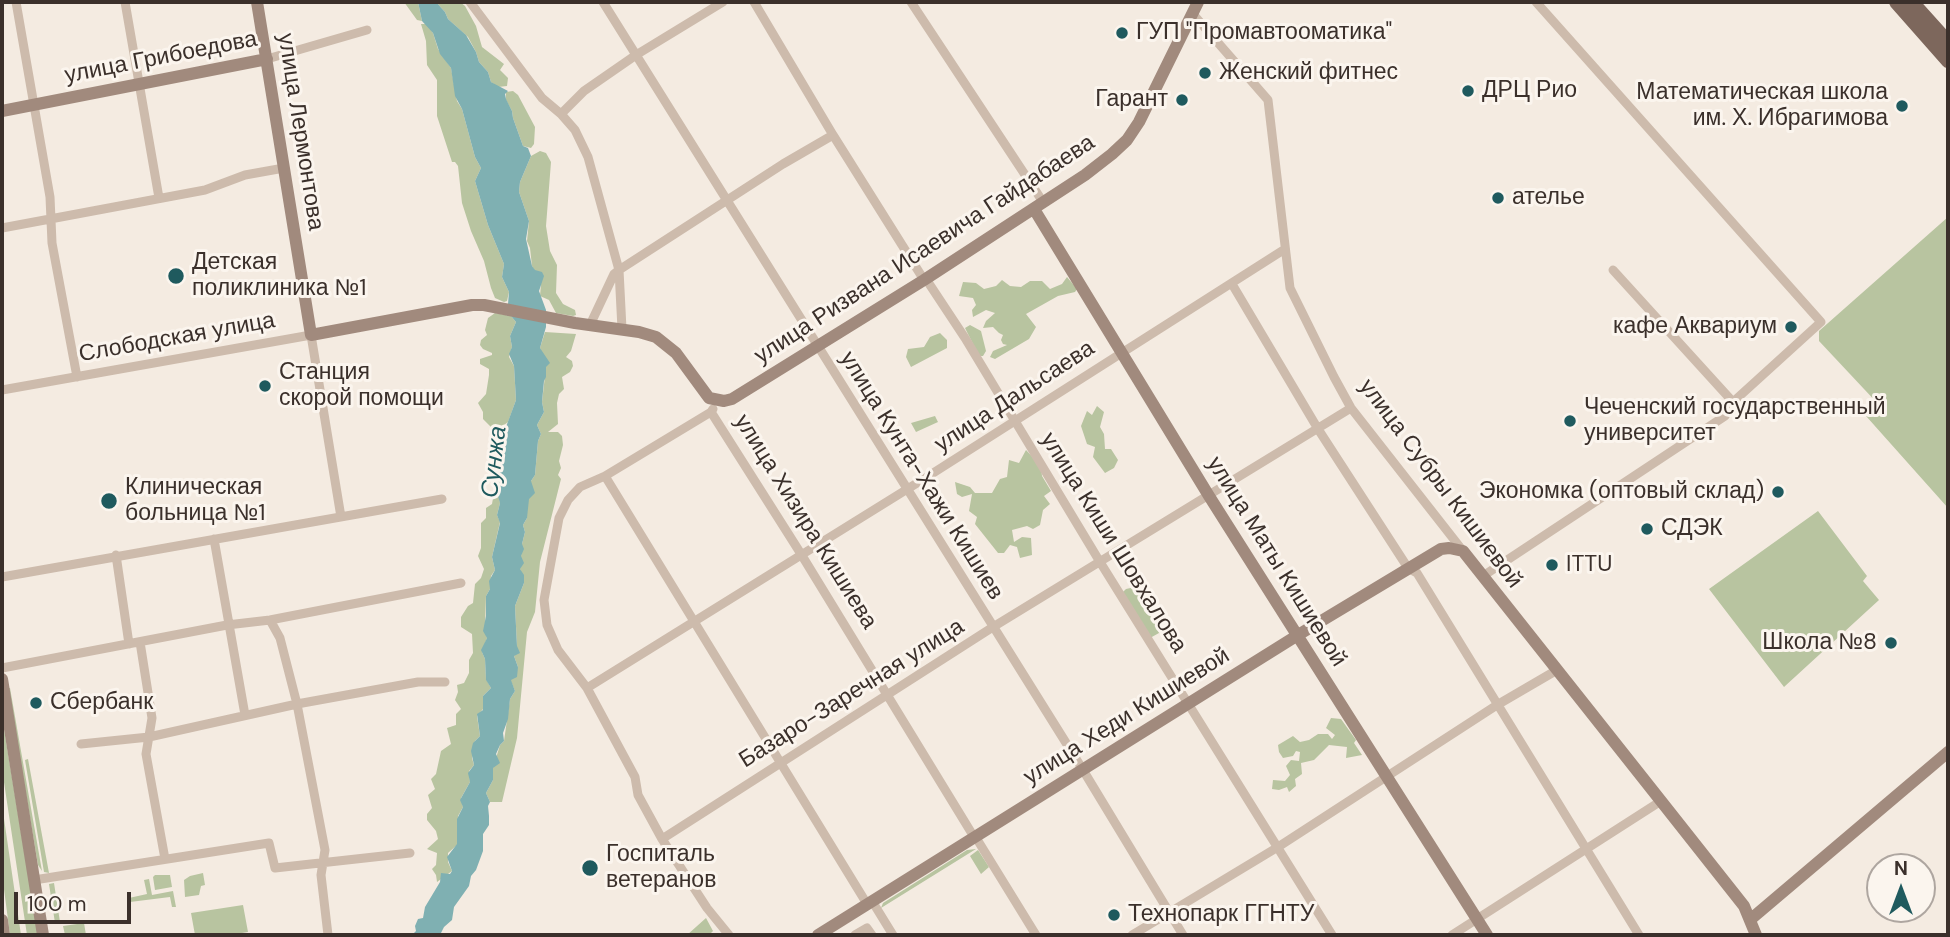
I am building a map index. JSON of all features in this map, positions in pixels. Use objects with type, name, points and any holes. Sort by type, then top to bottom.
[{"type":"main road","points":[[1896,2],[1948,61]]},
{"type":"main road","points":[[1912,2],[1948,42]]},
{"type":"street","points":[[16,2],[35,104],[52,243],[78,376]]},
{"type":"street","points":[[125,2],[159,198]]},
{"type":"street","name":"улица Лермонтова","points":[[257,2],[341,517]]},
{"type":"street","points":[[470,2],[542,98],[575,130],[588,157],[619,270],[622,329]]},
{"type":"street","name":"улица Кунта-Хажи Кишиев","points":[[603,2],[1083,770],[1183,935]]},
{"type":"street","points":[[561,114],[584,91],[636,55],[723,2]]},
{"type":"street","name":"улица Киши Шовхалова","points":[[754,2],[833,135],[1016,421],[1100,562],[1332,935]]},
{"type":"street","name":"улица Маты Кишиевой","points":[[911,2],[1038,205],[1121,352],[1209,496],[1487,935]]},
{"type":"street","points":[[1483,576],[1725,416],[1733,402],[1821,322],[1536,2]]},
{"type":"street","name":"улица Ризвана Исаевича Гайдабаева","points":[[587,688],[558,650],[547,625],[544,600],[559,518],[568,500],[586,482],[604,476],[925,280],[1094,168],[1127,140],[1149,104],[1195,8]]},
{"type":"street","name":"улица Субры Кишиевой","points":[[1195,8],[1268,100],[1290,288],[1351,408],[1744,906],[1756,935]]},
{"type":"street","name":"улица Грибоедова","points":[[2,111],[267,59],[366,30]]},
{"type":"street","points":[[590,325],[614,274],[619,270],[783,164],[833,135]]},
{"type":"street","points":[[2,228],[205,190],[245,175],[284,168]]},
{"type":"street","name":"улица Дальсаева","points":[[587,688],[1016,421],[1285,249]]},
{"type":"street","points":[[1613,270],[1733,402]]},
{"type":"street","points":[[1232,284],[1318,429],[1408,568],[1417,573],[1639,935]]},
{"type":"street","name":"Слободская улица","points":[[2,390],[472,305],[575,323]]},
{"type":"street","name":"улица Хизира Кишиева","points":[[575,323],[648,334],[670,346],[682,359],[1036,935]]},
{"type":"street","name":"Базаро-Заречная улица","points":[[662,839],[993,627],[1351,408]]},
{"type":"street","points":[[604,476],[780,762],[892,935]]},
{"type":"street","points":[[2,577],[442,499]]},
{"type":"street","points":[[214,539],[227,625],[245,715]]},
{"type":"street","name":"улица Хеди Кишиевой","points":[[818,935],[1408,568],[1441,549],[1463,551]]},
{"type":"street","points":[[116,555],[129,644]]},
{"type":"street","points":[[5,668],[461,583]]},
{"type":"street","points":[[270,620],[280,638],[297,704],[325,850],[321,875],[328,935]]},
{"type":"street","points":[[141,642],[152,718],[146,754],[165,859]]},
{"type":"street","points":[[1132,935],[1278,847],[1497,705],[1557,670]]},
{"type":"street","points":[[82,744],[149,737],[297,704],[418,682],[445,682]]},
{"type":"street","points":[[2,684],[43,935]]},
{"type":"street","points":[[587,688],[635,777],[638,795],[662,839],[729,935]]},
{"type":"street","points":[[1751,919],[1948,752]]},
{"type":"street","points":[[1452,935],[1661,801]]},
{"type":"street","points":[[34,880],[269,843],[275,868],[410,853]]},
{"type":"street","points":[[2,920],[4,935]]},
{"type":"street","points":[[855,935],[867,928],[872,935]]},
{"type":"green space","points":[[404,2],[418,2],[422,21],[417,20]]},
{"type":"green space","points":[[436,2],[460,2],[465,6],[476,26],[482,47],[504,64],[500,70],[508,78],[507,86],[498,87],[491,82],[468,37],[448,19]]},
{"type":"green space","points":[[421,24],[427,24],[438,49],[451,68],[457,101],[481,168],[475,181],[488,225],[504,264],[502,277],[509,292],[507,301],[504,302],[495,298],[462,203],[458,166],[452,162],[437,116],[437,80],[427,65],[426,41]]},
{"type":"green space","points":[[513,91],[518,95],[535,127],[534,144],[531,148],[523,146],[506,100],[506,92]]},
{"type":"green space","points":[[540,151],[546,153],[551,162],[546,226],[550,251],[557,265],[556,293],[563,304],[575,310],[576,315],[573,316],[556,313],[549,300],[540,296],[541,284],[532,266],[527,241],[529,221],[519,192],[520,182],[531,156]]},
{"type":"green space","points":[[1948,217],[1948,508],[1866,416],[1879,405],[1819,341],[1819,331]]},
{"type":"green space","points":[[1067,277],[1077,289],[1075,292],[1058,296],[1026,314],[1036,327],[1029,339],[995,359],[990,357],[993,351],[1007,345],[1001,340],[1003,335],[993,327],[983,328],[995,313],[986,310],[973,317],[972,310],[976,305],[973,298],[959,296],[963,282],[976,283],[984,289],[996,286],[1002,280],[1010,286],[1021,287],[1030,281],[1042,281],[1050,289],[1062,284]]},
{"type":"green space","points":[[495,313],[511,316],[516,322],[510,336],[512,347],[509,357],[514,366],[516,400],[508,422],[504,425],[501,475],[500,479],[496,480],[492,476],[493,466],[488,460],[492,428],[483,419],[478,403],[486,394],[489,375],[489,369],[480,364],[480,359],[492,355],[480,345],[487,335],[485,330],[488,318]]},
{"type":"green space","points":[[970,325],[981,331],[986,351],[983,356],[979,356],[965,328]]},
{"type":"green space","points":[[545,332],[576,334],[571,351],[566,357],[572,361],[573,366],[570,372],[562,377],[564,389],[559,394],[557,403],[558,424],[548,432],[558,432],[562,436],[559,461],[561,468],[558,475],[561,479],[540,562],[535,612],[527,632],[517,738],[502,802],[490,802],[486,793],[493,780],[493,768],[500,745],[504,741],[510,699],[515,691],[510,679],[518,667],[514,656],[517,646],[515,606],[524,583],[520,569],[525,532],[523,525],[527,518],[531,481],[535,475],[541,434],[537,425],[544,412],[542,402],[546,367],[540,348]]},
{"type":"green space","points":[[940,333],[947,340],[947,348],[911,367],[906,357],[908,349],[924,347],[930,337]]},
{"type":"green space","points":[[1097,406],[1104,412],[1100,427],[1104,434],[1105,449],[1111,449],[1118,460],[1114,468],[1105,473],[1093,457],[1095,447],[1087,444],[1081,426],[1087,411],[1092,415]]},
{"type":"green space","points":[[935,416],[938,422],[916,432],[911,423]]},
{"type":"green space","points":[[1026,450],[1041,466],[1042,476],[1051,491],[1044,496],[1050,504],[1043,510],[1040,525],[1033,529],[1027,526],[1012,530],[1014,542],[1022,537],[1031,538],[1032,555],[1020,558],[1017,547],[1010,545],[1004,553],[998,553],[975,524],[977,517],[969,511],[972,494],[962,497],[957,494],[955,482],[970,487],[975,493],[992,493],[1000,479],[1007,477],[1009,460],[1019,463]]},
{"type":"green space","points":[[498,486],[500,503],[497,515],[500,522],[492,557],[495,570],[486,596],[487,638],[482,652],[486,679],[491,688],[483,696],[484,708],[477,716],[480,736],[475,741],[472,758],[474,765],[469,771],[470,782],[461,798],[463,807],[458,816],[457,845],[448,853],[452,871],[437,882],[432,869],[436,865],[437,853],[427,849],[438,839],[436,831],[427,820],[427,814],[432,808],[428,795],[435,789],[431,779],[436,774],[441,751],[451,744],[447,728],[456,725],[456,714],[461,709],[455,700],[457,685],[464,683],[469,673],[469,660],[473,653],[472,634],[461,627],[461,617],[473,603],[475,584],[484,569],[478,556],[481,548],[481,523],[486,518],[486,508],[492,504],[495,487]]},
{"type":"green space","points":[[1818,511],[1867,576],[1863,581],[1879,600],[1784,687],[1709,589]]},
{"type":"green space","points":[[1135,587],[1141,596],[1144,611],[1156,621],[1159,633],[1150,638],[1122,593]]},
{"type":"green space","points":[[10,688],[42,871],[38,865]]},
{"type":"green space","points":[[2,717],[38,935],[27,935],[2,769]]},
{"type":"green space","points":[[1331,718],[1341,719],[1356,740],[1354,743],[1362,755],[1346,758],[1347,747],[1329,745],[1314,760],[1301,763],[1302,774],[1295,779],[1296,786],[1289,792],[1287,787],[1272,789],[1273,780],[1285,781],[1290,775],[1286,766],[1291,760],[1299,761],[1300,752],[1296,751],[1293,756],[1283,758],[1278,745],[1293,736],[1300,742],[1318,734],[1328,734],[1332,739],[1335,735],[1326,728]]},
{"type":"green space","points":[[28,759],[49,873],[44,872],[25,760]]},
{"type":"green space","points":[[2,805],[21,935],[10,935],[2,874]]},
{"type":"green space","points":[[976,849],[881,908],[883,903],[967,850]]},
{"type":"green space","points":[[978,850],[989,867],[981,874],[970,856]]},
{"type":"green space","points":[[203,873],[205,885],[201,886],[199,895],[185,897],[184,880]]},
{"type":"green space","points":[[155,875],[170,875],[172,887],[155,890]]},
{"type":"green space","points":[[149,879],[152,895],[173,891],[176,907],[172,907],[170,897],[130,902],[129,898],[147,894],[144,880]]},
{"type":"green space","points":[[54,883],[60,922],[55,923],[49,884]]},
{"type":"green space","points":[[243,905],[248,932],[195,935],[191,913]]},
{"type":"green space","points":[[706,918],[713,931],[709,935],[687,935]]},
{"type":"green space","points":[[84,923],[86,935],[65,935],[63,926]]},
{"type":"water","points":[[418,2],[436,2],[448,19],[466,35],[491,82],[508,91],[505,94],[506,99],[523,146],[528,148],[531,156],[520,182],[519,192],[529,221],[526,239],[532,266],[544,276],[539,291],[546,310],[546,327],[540,348],[550,363],[546,367],[544,381],[544,412],[537,425],[541,434],[535,475],[531,481],[535,493],[529,499],[527,518],[523,525],[524,549],[521,556],[524,563],[520,569],[524,575],[524,583],[515,606],[517,646],[520,653],[514,656],[518,667],[517,677],[511,680],[515,691],[510,699],[503,733],[504,741],[496,754],[500,763],[493,768],[493,780],[486,793],[490,802],[489,825],[483,834],[483,851],[469,886],[454,907],[452,920],[440,935],[412,935],[416,931],[418,919],[423,918],[425,907],[440,882],[441,873],[450,874],[452,871],[447,857],[457,844],[457,819],[463,807],[460,800],[470,782],[468,773],[474,765],[471,751],[473,743],[480,736],[477,714],[483,710],[483,696],[491,688],[486,680],[485,659],[481,650],[487,638],[483,631],[486,596],[495,570],[492,557],[500,523],[497,515],[503,435],[516,400],[514,366],[509,354],[512,347],[510,336],[516,322],[511,316],[507,316],[509,292],[502,277],[504,264],[488,225],[475,181],[481,168],[475,157],[462,109],[455,96],[451,68],[440,54],[433,33],[422,21]]},
{"type":"place","name":"ГУП \"Промавтооматика\"","points":[[1122,33]]},
{"type":"place","name":"Женский фитнес","points":[[1205,73]]},
{"type":"place","name":"ДРЦ Рио","points":[[1468,91]]},
{"type":"place","name":"Гарант","points":[[1182,100]]},
{"type":"place","name":"Математическая школа им. Х. Ибрагимова","points":[[1902,106]]},
{"type":"place","name":"ателье","points":[[1498,198]]},
{"type":"place","name":"Детская поликлиника №1","points":[[176,276]]},
{"type":"place","name":"кафе Аквариум","points":[[1791,327]]},
{"type":"place","name":"Станция скорой помощи","points":[[265,386]]},
{"type":"place","name":"Чеченский государственный университет","points":[[1570,421]]},
{"type":"place","name":"Экономка (оптовый склад)","points":[[1778,492]]},
{"type":"place","name":"Клиническая больница №1","points":[[109,501]]},
{"type":"place","name":"СДЭК","points":[[1647,529]]},
{"type":"place","name":"ITTU","points":[[1552,565]]},
{"type":"place","name":"Школа №8","points":[[1891,643]]},
{"type":"place","name":"Сбербанк","points":[[36,703]]},
{"type":"place","name":"Госпиталь ветеранов","points":[[590,868]]},
{"type":"place","name":"Технопарк ГГНТУ","points":[[1114,915]]},
{"type":"water label","name":"Сунжа","points":[[495,462]]}]
